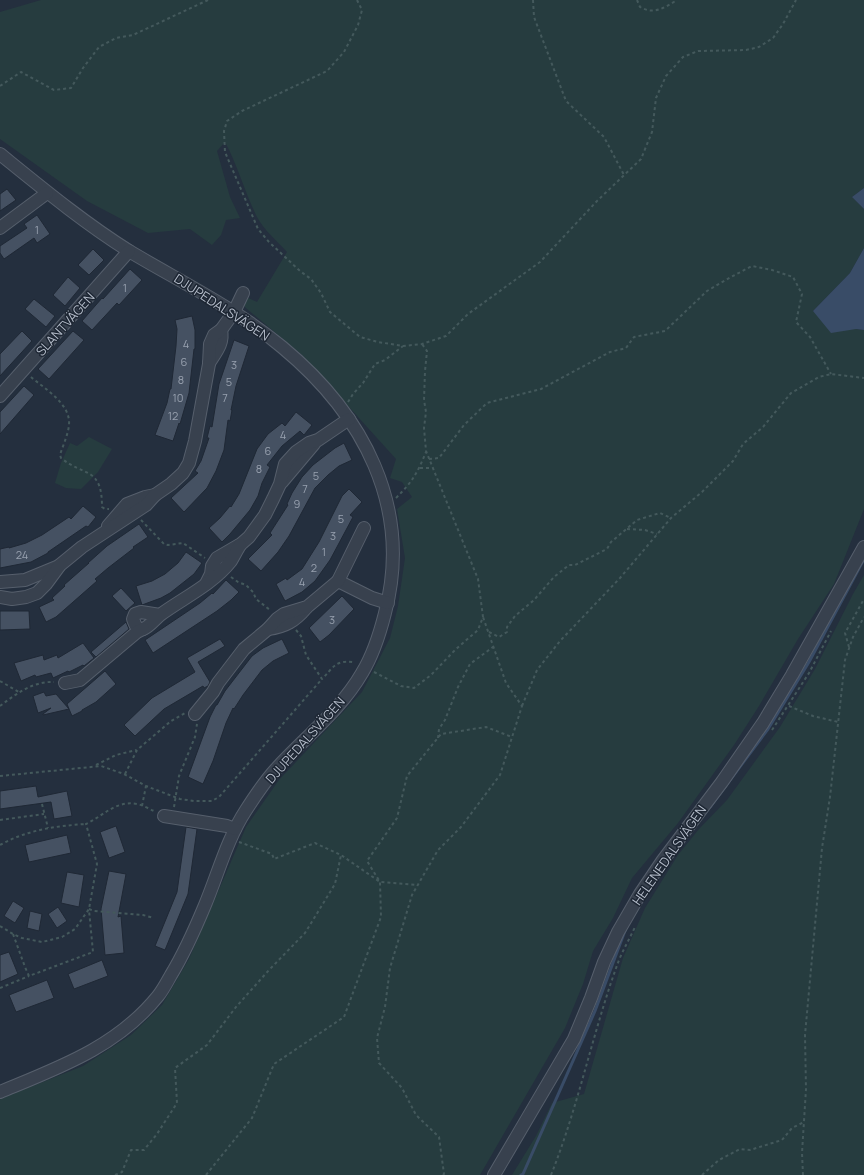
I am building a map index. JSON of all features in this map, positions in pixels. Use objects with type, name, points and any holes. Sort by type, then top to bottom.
[{"type":"street","name":"DJUPEDALSVÄGEN","points":[[0,154],[74,213],[129,250],[234,312],[265,333],[296,358],[341,408],[365,445],[376,467],[387,502],[393,551],[391,588],[388,603],[372,654],[362,674],[335,711],[276,770],[244,813],[233,834],[183,955],[160,994],[143,1013],[122,1032],[86,1056],[0,1092]]},
{"type":"street","points":[[0,228],[47,193]]},
{"type":"street","name":"SLANTVÄGEN","points":[[0,396],[129,250]]},
{"type":"street","points":[[0,597],[12,599],[26,598],[37,593],[46,584],[60,565],[101,534],[129,510],[146,505],[155,495],[183,473],[189,463],[195,441],[209,364],[219,349],[223,338],[221,330],[234,312],[243,293]]},
{"type":"street","points":[[65,683],[80,680],[137,632],[143,629],[139,629],[135,626],[133,619],[135,614],[141,612],[160,615],[206,584],[218,567],[231,561],[241,544],[249,537],[265,515],[280,484],[318,440],[349,419]]},
{"type":"street","points":[[195,714],[213,692],[239,655],[256,638],[268,630],[277,628],[284,621],[300,615],[307,607],[338,581],[364,528]]},
{"type":"street","name":"HELENEDALSVÄGEN","points":[[494,1175],[574,1039],[604,962],[618,932],[640,894],[763,723],[792,675],[864,547]]},
{"type":"street","points":[[0,582],[25,580],[60,565]]},
{"type":"street","points":[[25,580],[24,587],[31,595]]},
{"type":"street","points":[[338,581],[372,598],[388,603]]},
{"type":"street","points":[[164,816],[227,826],[233,834]]},
{"type":"path","points":[[0,86],[21,72],[54,90],[71,88],[83,68],[99,47],[116,38],[133,35],[208,0]]},
{"type":"path","points":[[357,0],[362,10],[358,25],[344,52],[327,71],[242,111],[227,121],[224,131],[225,152],[258,229],[268,242],[311,279],[321,293],[330,312],[360,337],[403,346],[422,344],[446,336],[468,314],[540,262],[597,201],[641,159],[652,132],[656,98],[666,76],[683,57],[698,51],[746,50],[759,47],[773,38],[783,24],[796,0]]},
{"type":"path","points":[[533,0],[534,17],[566,101],[604,137],[624,175]]},
{"type":"path","points":[[637,0],[640,7],[647,11],[663,9],[677,0]]},
{"type":"path","points":[[429,459],[439,458],[464,425],[487,402],[541,389],[610,352],[626,348],[634,337],[665,331],[707,292],[752,266],[772,270],[793,277],[802,294],[796,322],[810,337],[831,374]]},
{"type":"path","points":[[422,344],[427,351],[424,378],[426,412],[424,428],[426,451],[478,579],[483,617],[506,683],[522,706]]},
{"type":"path","points":[[341,408],[359,389],[375,364],[385,360],[403,346]]},
{"type":"path","points":[[23,370],[61,402],[66,410],[69,423],[60,455],[61,458],[93,475],[97,480],[102,507],[106,509],[112,508],[115,504],[129,510],[164,544],[168,545],[183,543],[238,582],[246,585],[253,592],[256,599],[293,627],[301,636],[306,655],[322,678]]},
{"type":"path","points":[[443,1175],[439,1136],[416,1115],[402,1088],[379,1063],[377,1038],[385,1007],[390,968],[412,895],[438,850],[461,827],[500,775],[522,706],[537,670],[560,641],[620,578],[671,518],[702,492],[733,461],[743,444],[763,427],[791,393],[819,377],[831,374],[864,378]]},
{"type":"path","points":[[387,502],[396,499],[411,482],[420,468],[426,451]]},
{"type":"path","points":[[420,468],[432,468]]},
{"type":"path","points":[[489,632],[499,637],[507,632],[507,628],[515,616],[534,600],[554,577],[569,566],[575,565],[607,549],[611,542],[638,520],[660,513],[671,518]]},
{"type":"path","points":[[627,529],[645,530],[657,534]]},
{"type":"path","points":[[849,648],[846,633],[864,599]]},
{"type":"path","points":[[371,671],[401,686],[414,688],[478,630],[483,617]]},
{"type":"path","points":[[803,1175],[802,1153],[806,1089],[805,1035],[822,848],[830,797],[845,660],[853,637],[864,617]]},
{"type":"path","points":[[770,734],[809,673],[833,626]]},
{"type":"path","points":[[438,738],[439,729],[445,720],[458,687],[470,664],[493,647]]},
{"type":"path","points":[[0,776],[101,766],[124,774],[146,786],[175,797],[194,801],[212,801],[219,797],[333,666],[339,662],[353,662]]},
{"type":"path","points":[[0,681],[19,692]]},
{"type":"path","points":[[0,706],[19,692],[46,682],[65,683]]},
{"type":"path","points":[[789,706],[813,716],[838,722]]},
{"type":"path","points":[[124,774],[137,750],[171,721],[184,713],[195,714],[198,725],[195,737],[179,776],[175,797]]},
{"type":"path","points":[[206,1175],[252,1118],[274,1064],[344,1017],[381,917],[380,882],[366,860],[397,818],[407,776],[441,734],[486,727],[512,737]]},
{"type":"path","points":[[94,766],[116,755],[137,750]]},
{"type":"path","points":[[142,806],[146,786]]},
{"type":"path","points":[[0,845],[14,838],[48,828],[86,824],[95,820],[117,805],[127,803],[138,804],[164,816]]},
{"type":"path","points":[[42,804],[48,828]]},
{"type":"path","points":[[0,820],[44,814]]},
{"type":"path","points":[[0,988],[93,952],[89,909],[97,864],[86,824]]},
{"type":"path","points":[[233,834],[272,854],[274,859],[315,843],[341,855],[380,882],[418,885]]},
{"type":"path","points":[[115,1175],[121,1174],[131,1150],[144,1150],[157,1134],[177,1103],[175,1068],[207,1045],[236,1007],[305,933],[335,884],[341,855]]},
{"type":"path","points":[[89,909],[94,911],[143,915],[154,918]]},
{"type":"path","points":[[0,926],[13,934],[42,942],[62,937],[75,929],[89,909]]},
{"type":"path","points":[[550,1175],[563,1146],[601,1014],[620,958],[637,923]]},
{"type":"path","points":[[13,934],[29,976]]},
{"type":"path","points":[[702,1175],[719,1160],[740,1149],[750,1150],[782,1140],[792,1128],[804,1122]]},
{"type":"green space","points":[[41,0],[864,0],[864,188],[852,197],[864,209],[864,248],[850,273],[813,311],[856,329],[864,330],[864,509],[834,584],[798,639],[759,706],[734,745],[678,823],[632,878],[613,918],[593,951],[583,984],[565,1028],[480,1175],[0,1175],[0,1099],[83,1066],[131,1035],[162,1005],[189,959],[246,827],[279,780],[362,692],[390,638],[398,606],[405,558],[397,509],[412,497],[402,482],[390,478],[396,459],[302,355],[240,302],[244,296],[257,302],[287,252],[267,231],[257,217],[234,160],[225,142],[217,151],[230,197],[240,218],[226,220],[221,235],[212,245],[190,229],[148,233],[87,201],[0,139],[0,12]]},
{"type":"green space","points":[[89,437],[112,449],[98,472],[81,489],[66,488],[55,483],[61,463],[70,443],[77,446]]},
{"type":"green space","points":[[864,575],[864,1175],[512,1175],[536,1136],[552,1103],[584,1094],[623,958],[645,908],[678,855],[699,829],[727,800],[780,727],[815,669]]},
{"type":"water","points":[[864,188],[864,209],[852,197]]},
{"type":"water","points":[[864,248],[864,330],[856,329],[831,333],[813,311],[850,273]]},
{"type":"building","points":[[7,189],[16,200],[0,211],[0,194]]},
{"type":"building","points":[[37,215],[50,234],[37,243],[34,238],[4,259],[0,253],[0,246],[27,228],[24,224]]},
{"type":"building","points":[[93,249],[104,260],[89,275],[78,265]]},
{"type":"building","points":[[130,269],[142,280],[119,305],[117,303],[92,330],[82,321]]},
{"type":"building","points":[[68,277],[80,288],[65,306],[53,295]]},
{"type":"building","points":[[34,299],[55,316],[46,327],[25,309]]},
{"type":"building","points":[[192,316],[195,330],[195,349],[189,393],[180,424],[179,423],[173,441],[155,435],[171,389],[177,329],[175,320]]},
{"type":"building","points":[[22,331],[32,341],[0,376],[0,354]]},
{"type":"building","points":[[73,331],[84,340],[49,379],[38,369]]},
{"type":"building","points":[[234,340],[249,346],[236,386],[230,421],[228,420],[224,450],[216,471],[207,488],[184,512],[171,498],[198,473],[195,471],[201,461],[209,438],[207,438],[210,426],[212,427],[219,384]]},
{"type":"building","points":[[24,386],[34,395],[0,434],[0,412]]},
{"type":"building","points":[[296,412],[312,425],[304,435],[300,431],[282,446],[267,465],[270,467],[262,483],[258,496],[250,510],[222,542],[209,528],[230,506],[231,507],[239,494],[257,449],[268,434],[282,423],[285,426]]},
{"type":"building","points":[[344,443],[352,460],[339,466],[315,488],[289,536],[278,552],[261,571],[248,559],[272,535],[270,533],[288,505],[287,504],[292,493],[302,477],[313,465]]},
{"type":"building","points":[[349,489],[362,502],[350,515],[353,517],[330,560],[315,581],[302,592],[285,601],[276,584],[286,578],[287,580],[302,569],[319,542],[342,496]]},
{"type":"building","points":[[83,506],[96,517],[88,527],[86,526],[48,553],[31,562],[0,568],[0,549],[26,543],[42,535],[69,517],[71,519]]},
{"type":"building","points":[[139,524],[148,537],[133,547],[134,548],[95,579],[97,581],[56,617],[46,622],[39,607],[54,600],[52,598],[65,586],[64,585],[107,546]]},
{"type":"building","points":[[186,552],[202,563],[194,574],[170,593],[142,605],[136,586],[152,581],[165,574],[178,563]]},
{"type":"building","points":[[226,580],[239,592],[217,611],[153,653],[145,640],[200,603],[212,593],[213,594]]},
{"type":"building","points":[[121,588],[135,603],[126,611],[112,596]]},
{"type":"building","points":[[342,596],[354,609],[329,635],[320,642],[309,628]]},
{"type":"building","points":[[0,611],[29,611],[30,629],[0,630]]},
{"type":"building","points":[[126,622],[129,629],[96,657],[91,652]]},
{"type":"building","points":[[220,639],[225,646],[198,662],[210,682],[208,686],[204,688],[203,686],[164,709],[135,736],[124,725],[152,698],[195,672],[187,658]]},
{"type":"building","points":[[282,639],[289,653],[273,661],[262,670],[234,709],[233,708],[203,784],[188,777],[210,717],[225,691],[252,656],[263,648]]},
{"type":"building","points":[[83,643],[94,658],[84,666],[83,665],[53,678],[51,673],[36,677],[35,675],[21,681],[14,663],[43,655],[44,660],[57,655],[58,658]]},
{"type":"building","points":[[105,671],[116,684],[96,702],[72,716],[67,704]]},
{"type":"building","points":[[44,692],[46,696],[56,694],[69,709],[43,715],[51,708],[38,713],[33,696]]},
{"type":"building","points":[[36,786],[38,797],[67,791],[72,816],[54,819],[51,802],[0,809],[0,791]]},
{"type":"building","points":[[116,826],[125,852],[109,858],[100,832]]},
{"type":"building","points":[[186,827],[197,829],[188,894],[165,950],[155,946],[177,892]]},
{"type":"building","points":[[67,835],[71,853],[29,862],[25,845]]},
{"type":"building","points":[[109,871],[126,874],[118,917],[121,916],[124,953],[105,955],[101,909]]},
{"type":"building","points":[[67,872],[84,875],[79,907],[61,903]]},
{"type":"building","points":[[13,901],[24,908],[15,923],[4,916]]},
{"type":"building","points":[[58,907],[67,921],[57,928],[48,914]]},
{"type":"building","points":[[30,911],[42,914],[39,931],[27,928]]},
{"type":"building","points":[[9,952],[18,974],[0,982],[0,955]]},
{"type":"building","points":[[102,960],[108,976],[74,989],[68,974]]},
{"type":"building","points":[[47,980],[54,998],[16,1012],[9,995]]},
{"type":"waterway","points":[[710,807],[768,729],[809,662],[864,559]]},
{"type":"waterway","points":[[521,1175],[523,1174],[595,1011],[626,928]]}]
